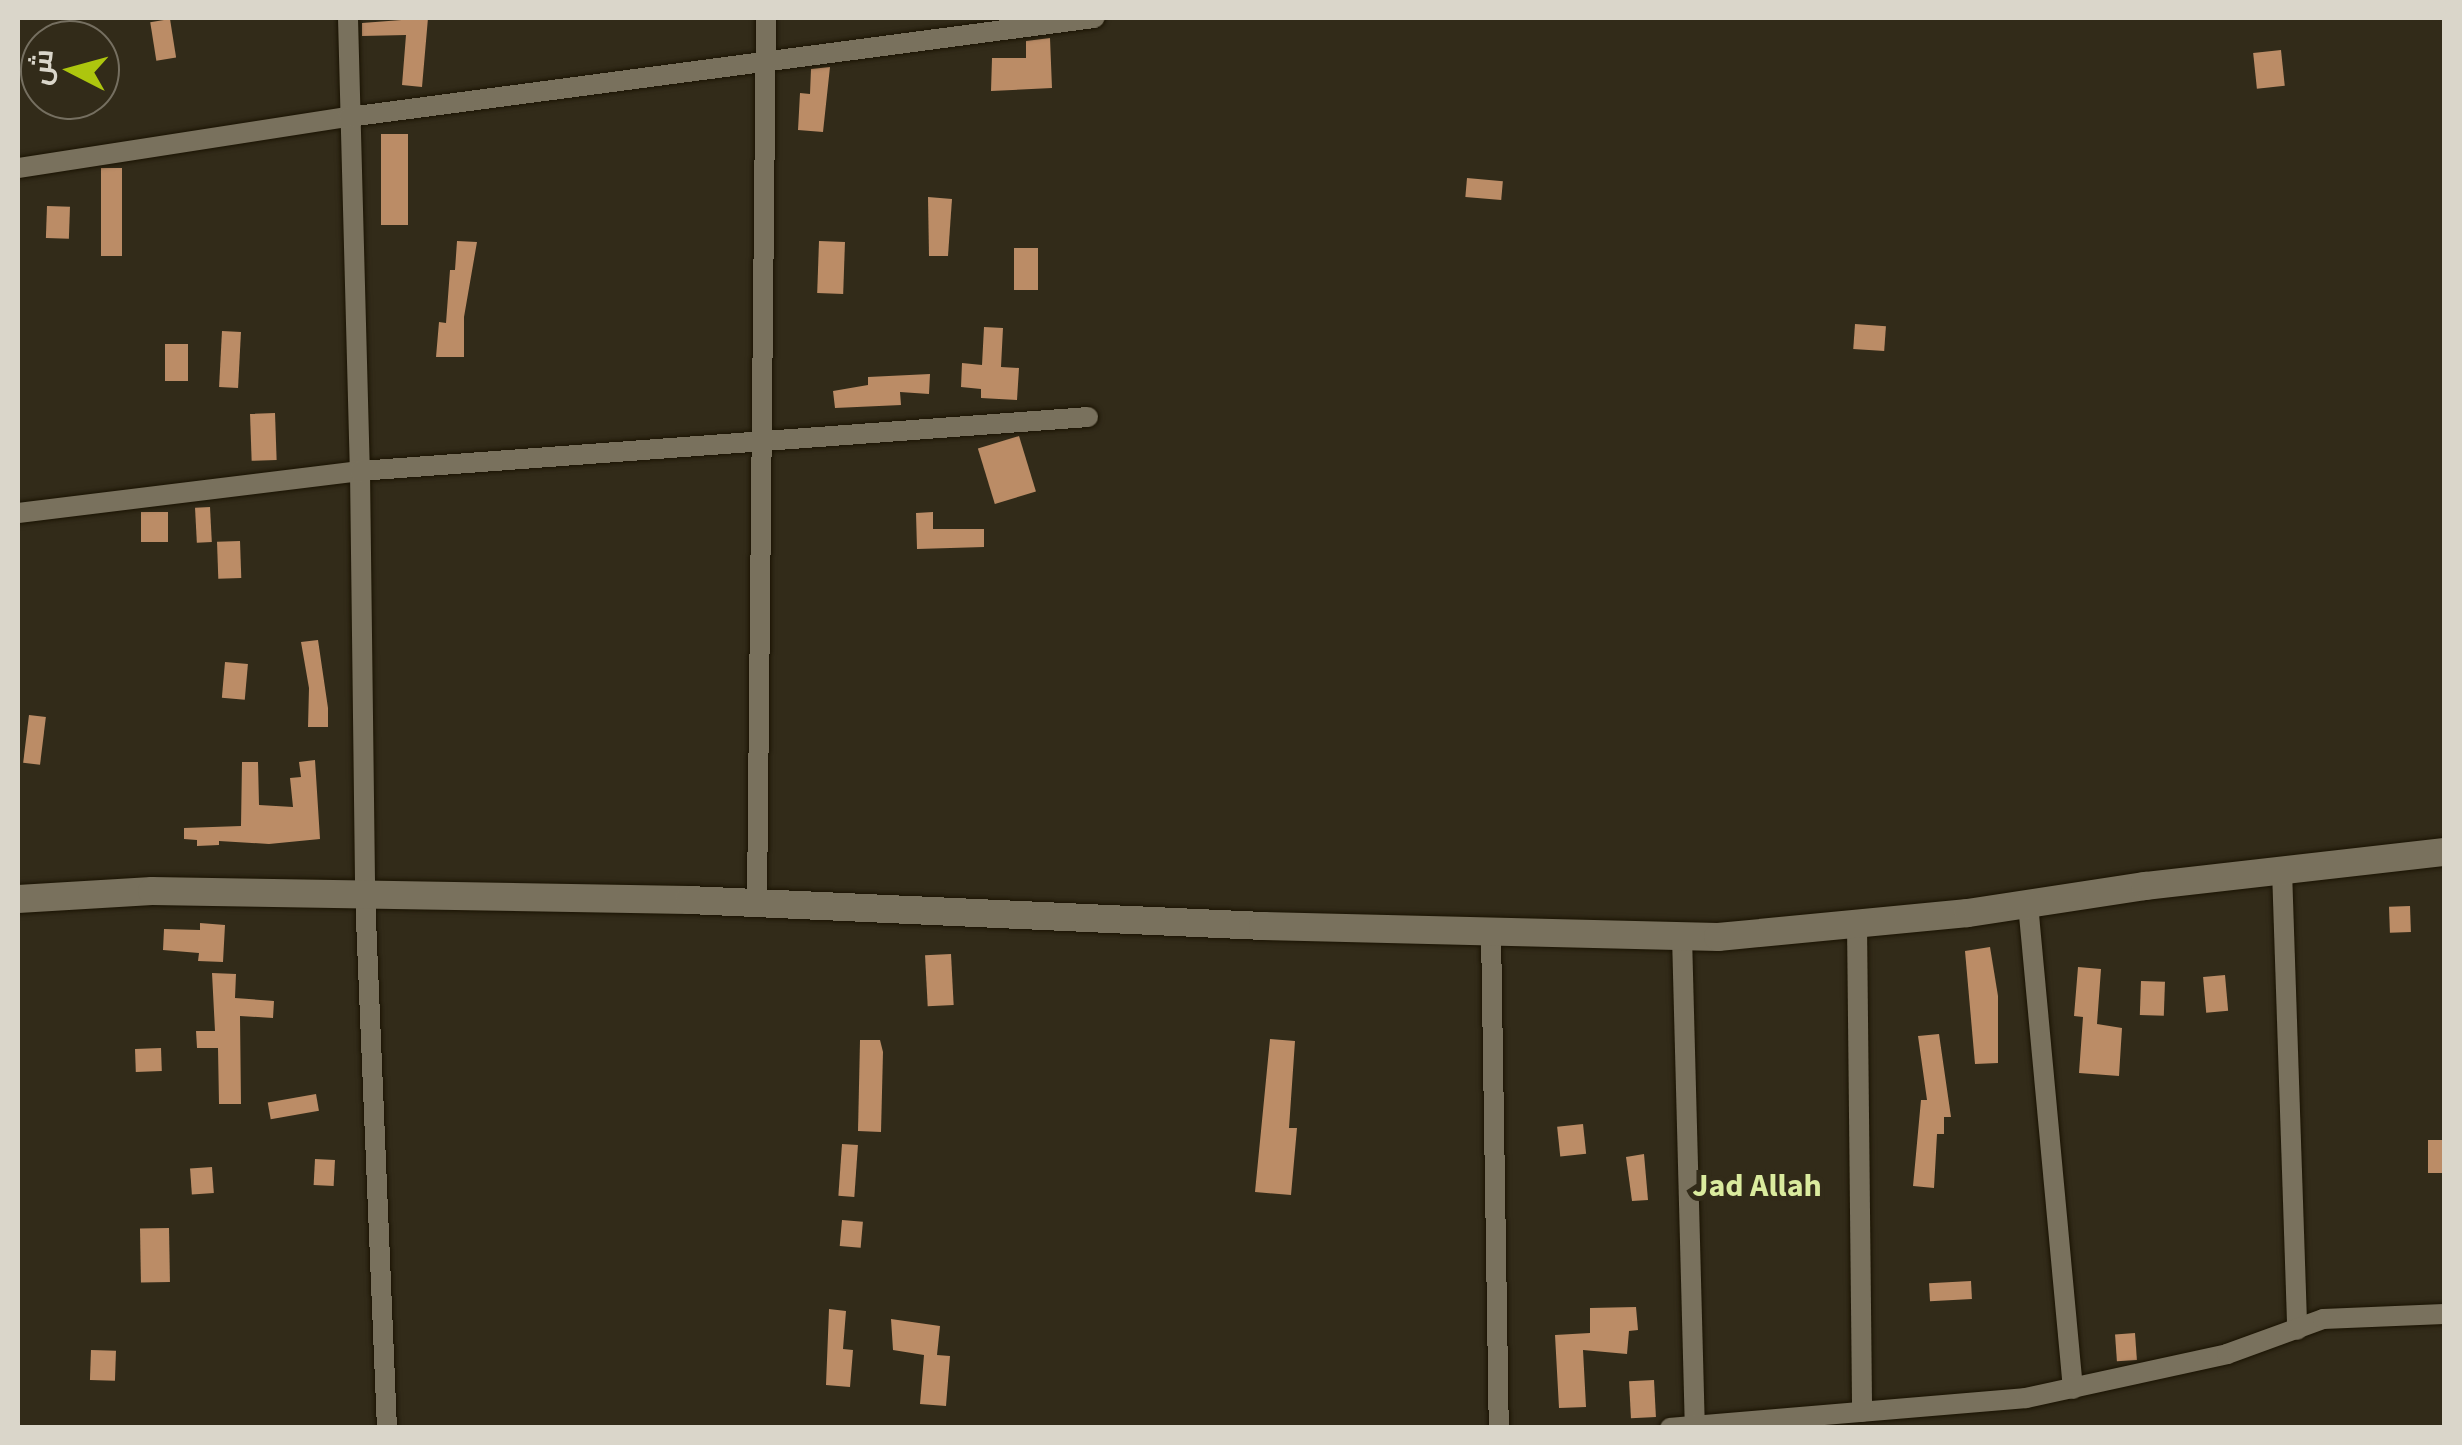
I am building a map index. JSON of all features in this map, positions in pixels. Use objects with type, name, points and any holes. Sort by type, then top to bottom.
[{"type":"street","points":[[348,18],[366,895],[386,1428]]},
{"type":"street","points":[[756,903],[766,18]]},
{"type":"street","points":[[18,168],[349,117],[1094,18]]},
{"type":"street","points":[[18,513],[360,471],[1088,417]]},
{"type":"street","points":[[18,900],[152,891],[756,903],[1264,926],[1682,936],[1857,924],[2444,852]]},
{"type":"street","points":[[2282,870],[2296,1330]]},
{"type":"street","points":[[2028,904],[2072,1389]]},
{"type":"street","points":[[1857,924],[1862,1412]]},
{"type":"street","points":[[1491,932],[1499,1428]]},
{"type":"street","points":[[1682,936],[1695,1426]]},
{"type":"street","points":[[1670,1428],[2026,1398],[2227,1354],[2323,1319],[2444,1314]]},
{"type":"building","points":[[428,18],[422,87],[402,85],[406,35],[362,36],[362,23]]},
{"type":"building","points":[[170,19],[176,58],[156,61],[150,22]]},
{"type":"building","points":[[1050,38],[1052,88],[991,91],[992,58],[1026,58],[1026,41]]},
{"type":"building","points":[[2281,50],[2285,86],[2257,89],[2253,53]]},
{"type":"building","points":[[830,67],[823,132],[798,130],[800,93],[810,94],[811,69]]},
{"type":"building","points":[[381,134],[408,134],[408,225],[381,225]]},
{"type":"building","points":[[101,168],[122,168],[122,256],[101,256]]},
{"type":"building","points":[[1467,178],[1503,181],[1501,200],[1465,197]]},
{"type":"building","points":[[928,197],[952,199],[948,256],[929,256]]},
{"type":"building","points":[[47,206],[70,207],[69,239],[46,238]]},
{"type":"building","points":[[457,241],[477,242],[464,317],[464,357],[436,357],[439,322],[446,323],[450,270],[455,270]]},
{"type":"building","points":[[819,241],[845,242],[843,294],[817,293]]},
{"type":"building","points":[[1014,248],[1038,248],[1038,290],[1014,290]]},
{"type":"building","points":[[1855,324],[1886,326],[1884,351],[1853,349]]},
{"type":"building","points":[[984,327],[1003,328],[1001,367],[1019,368],[1017,400],[981,398],[981,389],[961,387],[962,363],[982,365]]},
{"type":"building","points":[[222,331],[241,332],[238,388],[219,387]]},
{"type":"building","points":[[165,344],[188,344],[188,381],[165,381]]},
{"type":"building","points":[[930,374],[929,394],[900,392],[901,405],[835,408],[833,391],[868,385],[868,377]]},
{"type":"building","points":[[275,413],[277,460],[252,461],[250,414]]},
{"type":"building","points":[[1019,436],[1036,491],[995,504],[978,449]]},
{"type":"building","points":[[210,507],[212,542],[197,543],[195,508]]},
{"type":"building","points":[[141,512],[168,512],[168,542],[141,542]]},
{"type":"building","points":[[933,512],[933,529],[984,529],[984,547],[917,549],[916,513]]},
{"type":"building","points":[[240,541],[241,578],[218,579],[217,542]]},
{"type":"building","points":[[318,640],[328,727],[308,727],[309,688],[301,642]]},
{"type":"building","points":[[225,662],[248,664],[245,700],[222,698]]},
{"type":"building","points":[[29,715],[46,717],[40,765],[23,763]]},
{"type":"building","points":[[315,760],[320,839],[269,844],[219,841],[219,845],[197,846],[197,840],[184,839],[184,828],[241,826],[242,762],[258,762],[259,805],[293,807],[290,778],[301,777],[299,762]]},
{"type":"building","points":[[2410,906],[2411,932],[2390,933],[2389,907]]},
{"type":"building","points":[[200,923],[225,925],[223,962],[198,961],[199,953],[163,950],[164,929],[200,930]]},
{"type":"building","points":[[1990,947],[1998,996],[1998,1063],[1975,1064],[1965,951]]},
{"type":"building","points":[[951,954],[954,1005],[928,1006],[925,955]]},
{"type":"building","points":[[2078,967],[2101,969],[2097,1024],[2122,1028],[2119,1076],[2079,1073],[2083,1017],[2074,1016]]},
{"type":"building","points":[[212,973],[236,974],[235,998],[274,1001],[273,1018],[240,1016],[241,1104],[219,1104],[218,1048],[197,1048],[196,1031],[215,1031]]},
{"type":"building","points":[[2225,975],[2228,1011],[2206,1013],[2203,977]]},
{"type":"building","points":[[2141,981],[2165,982],[2164,1016],[2140,1015]]},
{"type":"building","points":[[1939,1034],[1951,1117],[1944,1117],[1944,1134],[1937,1134],[1934,1188],[1913,1186],[1921,1100],[1927,1100],[1918,1036]]},
{"type":"building","points":[[1270,1039],[1295,1041],[1289,1128],[1297,1128],[1291,1195],[1255,1192]]},
{"type":"building","points":[[860,1040],[880,1040],[883,1052],[881,1132],[858,1131]]},
{"type":"building","points":[[161,1048],[162,1071],[136,1072],[135,1049]]},
{"type":"building","points":[[316,1094],[319,1111],[271,1119],[268,1103]]},
{"type":"building","points":[[1583,1124],[1586,1154],[1560,1157],[1557,1127]]},
{"type":"building","points":[[2428,1140],[2444,1140],[2444,1173],[2428,1173]]},
{"type":"building","points":[[842,1144],[858,1145],[854,1197],[838,1196]]},
{"type":"building","points":[[1644,1154],[1648,1200],[1632,1201],[1626,1157]]},
{"type":"building","points":[[315,1159],[335,1160],[334,1186],[314,1185]]},
{"type":"building","points":[[212,1167],[214,1193],[192,1194],[190,1169]]},
{"type":"building","points":[[842,1220],[863,1222],[861,1248],[840,1246]]},
{"type":"building","points":[[169,1228],[170,1282],[141,1282],[140,1229]]},
{"type":"building","points":[[1971,1281],[1972,1299],[1930,1301],[1929,1283]]},
{"type":"building","points":[[1636,1307],[1638,1330],[1629,1331],[1627,1354],[1583,1350],[1586,1407],[1559,1408],[1555,1335],[1590,1333],[1590,1308]]},
{"type":"building","points":[[829,1309],[846,1311],[843,1349],[853,1350],[850,1387],[826,1385]]},
{"type":"building","points":[[891,1319],[940,1326],[937,1355],[950,1356],[946,1406],[920,1404],[924,1355],[893,1350]]},
{"type":"building","points":[[2135,1333],[2137,1360],[2117,1361],[2115,1334]]},
{"type":"building","points":[[91,1350],[116,1351],[115,1381],[90,1380]]},
{"type":"building","points":[[1654,1380],[1656,1417],[1631,1418],[1629,1381]]},
{"type":"district","name":"Jad Allah","points":[[1757,1186]]}]
